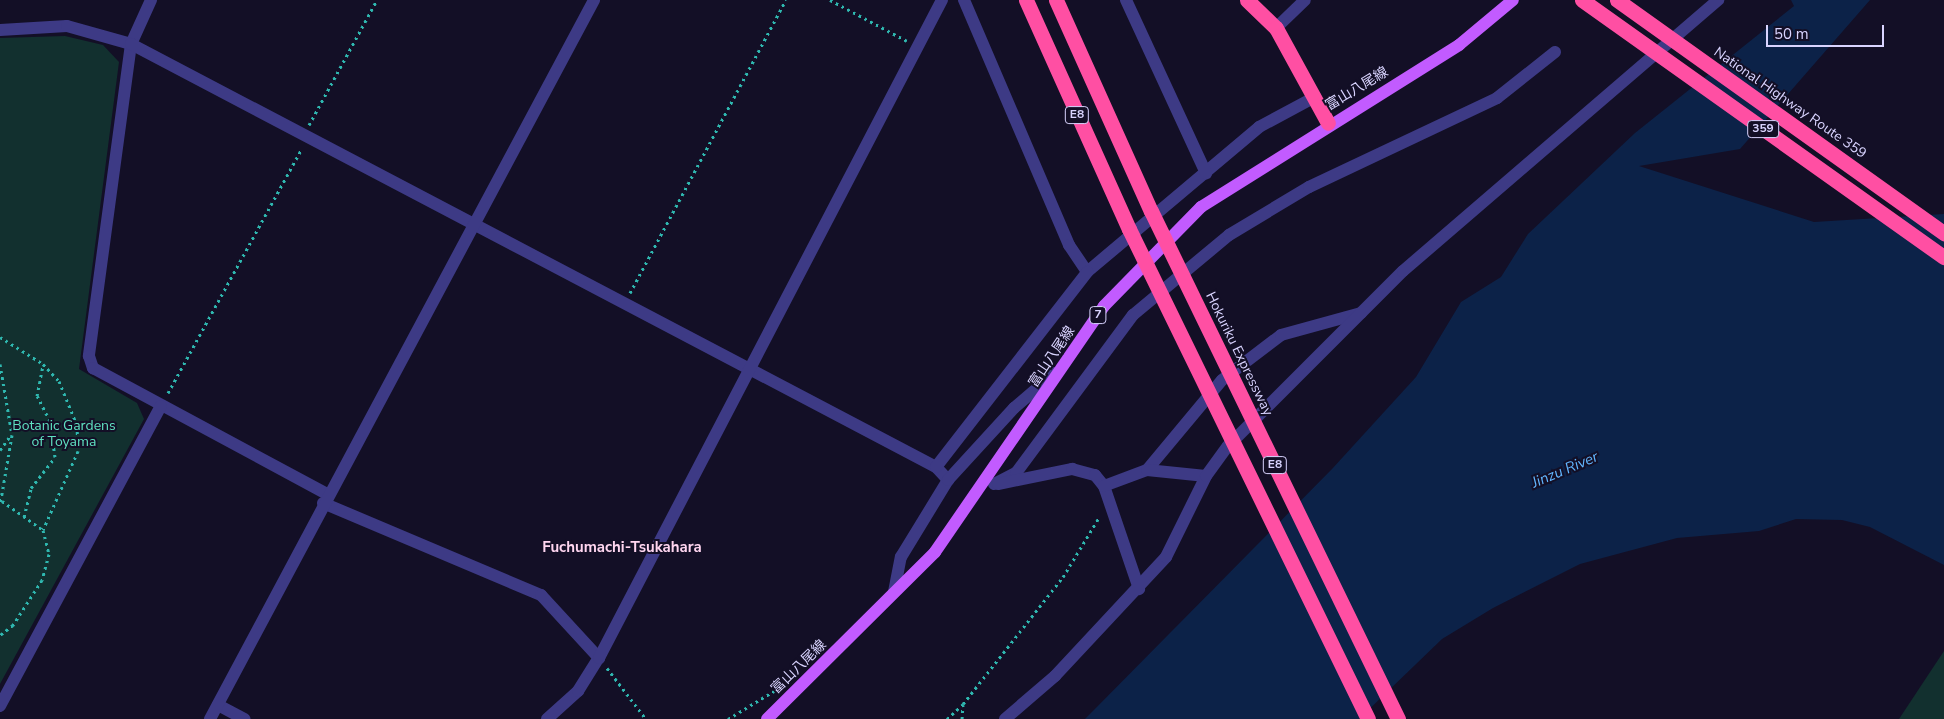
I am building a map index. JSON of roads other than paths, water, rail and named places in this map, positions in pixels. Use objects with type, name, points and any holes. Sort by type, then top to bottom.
[{"type":"highway","name":"E8","points":[[1026,0],[1129,229],[1368,719]]},
{"type":"highway","name":"Hokuriku Expressway","points":[[1056,0],[1151,211],[1398,719]]},
{"type":"highway","points":[[1247,0],[1276,28],[1328,123]]},
{"type":"highway","name":"359","points":[[1582,0],[1944,257]]},
{"type":"highway","name":"National Highway Route 359","points":[[1617,0],[1944,232]]},
{"type":"main road","name":"富山八尾線","points":[[766,719],[935,552],[988,484],[1104,306],[1201,207],[1328,123],[1459,45],[1508,1]]},
{"type":"street","points":[[151,0],[131,44],[89,356],[92,368],[325,498],[542,596],[599,658]]},
{"type":"street","points":[[210,719],[325,498],[475,225],[594,0]]},
{"type":"street","points":[[547,719],[578,691],[599,658],[747,369],[942,0]]},
{"type":"street","points":[[964,0],[1069,245],[1087,272]]},
{"type":"street","points":[[1126,0],[1206,172]]},
{"type":"street","points":[[1276,28],[1305,0]]},
{"type":"street","points":[[1005,719],[1054,676],[1139,589],[1179,538],[1206,476],[1228,446],[1403,271],[1718,0]]},
{"type":"street","points":[[0,30],[67,26],[131,44],[307,133],[623,304],[936,467],[948,480]]},
{"type":"street","points":[[988,484],[1016,473],[1133,315],[1230,235],[1309,187],[1497,98],[1555,52]]},
{"type":"street","points":[[936,467],[1087,272],[1259,127],[1315,97]]},
{"type":"street","points":[[1146,470],[1222,380],[1281,335],[1362,313]]},
{"type":"street","points":[[894,592],[901,557],[948,480],[1014,408],[1063,367]]},
{"type":"street","points":[[0,706],[161,406]]},
{"type":"street","points":[[988,484],[1072,469],[1095,474],[1104,486],[1107,505],[1139,589]]},
{"type":"street","points":[[1104,486],[1146,470],[1206,476]]},
{"type":"street","points":[[218,705],[244,719]]},
{"type":"water","name":"Jinzu River","points":[[1791,0],[1870,0],[1740,149],[1639,166],[1814,222],[1944,214],[1944,565],[1870,527],[1842,520],[1796,519],[1759,531],[1677,538],[1580,564],[1493,608],[1442,639],[1359,719],[1085,719],[1332,469],[1416,377],[1461,302],[1501,277],[1528,234],[1635,133],[1794,6]]},
{"type":"district","name":"Fuchumachi-Tsukahara","points":[[622,548]]},
{"type":"park label","name":"Botanic Gardens of Toyama","points":[[64,434]]}]
